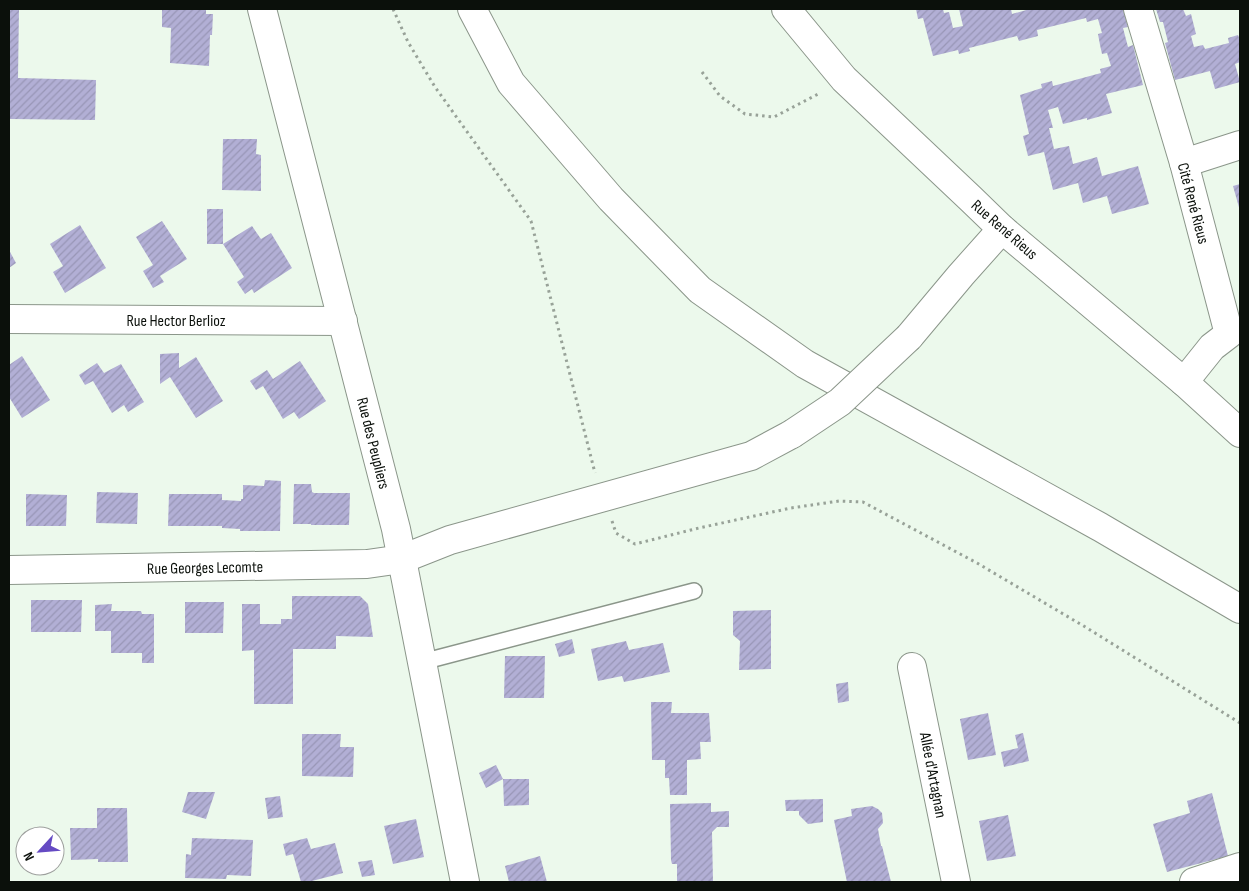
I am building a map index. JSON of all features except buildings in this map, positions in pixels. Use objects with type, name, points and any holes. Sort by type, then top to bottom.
[{"type":"street","name":"Rue des Peupliers","points":[[262,9],[396,529],[465,882]]},
{"type":"street","points":[[472,9],[511,83],[611,199],[700,290],[804,364],[1100,527],[1240,609]]},
{"type":"street","name":"Rue René Rieus","points":[[786,9],[844,79],[1002,229],[1184,382],[1240,433]]},
{"type":"street","name":"Cité René Rieus","points":[[1138,9],[1234,332],[1212,347],[1184,382]]},
{"type":"street","points":[[1184,163],[1240,145]]},
{"type":"street","name":"Rue Georges Lecomte","points":[[9,570],[367,564],[402,560],[450,540],[751,456],[792,434],[840,402],[909,337],[1002,229]]},
{"type":"street","name":"Rue Hector Berlioz","points":[[9,319],[343,321]]},
{"type":"street","name":"Allée d'Artagnan","points":[[912,667],[956,882]]},
{"type":"street","points":[[1194,882],[1240,867]]},
{"type":"lane","points":[[422,662],[694,591]]},
{"type":"path","points":[[702,72],[720,96],[745,114],[774,116],[816,96],[844,79]]}]
